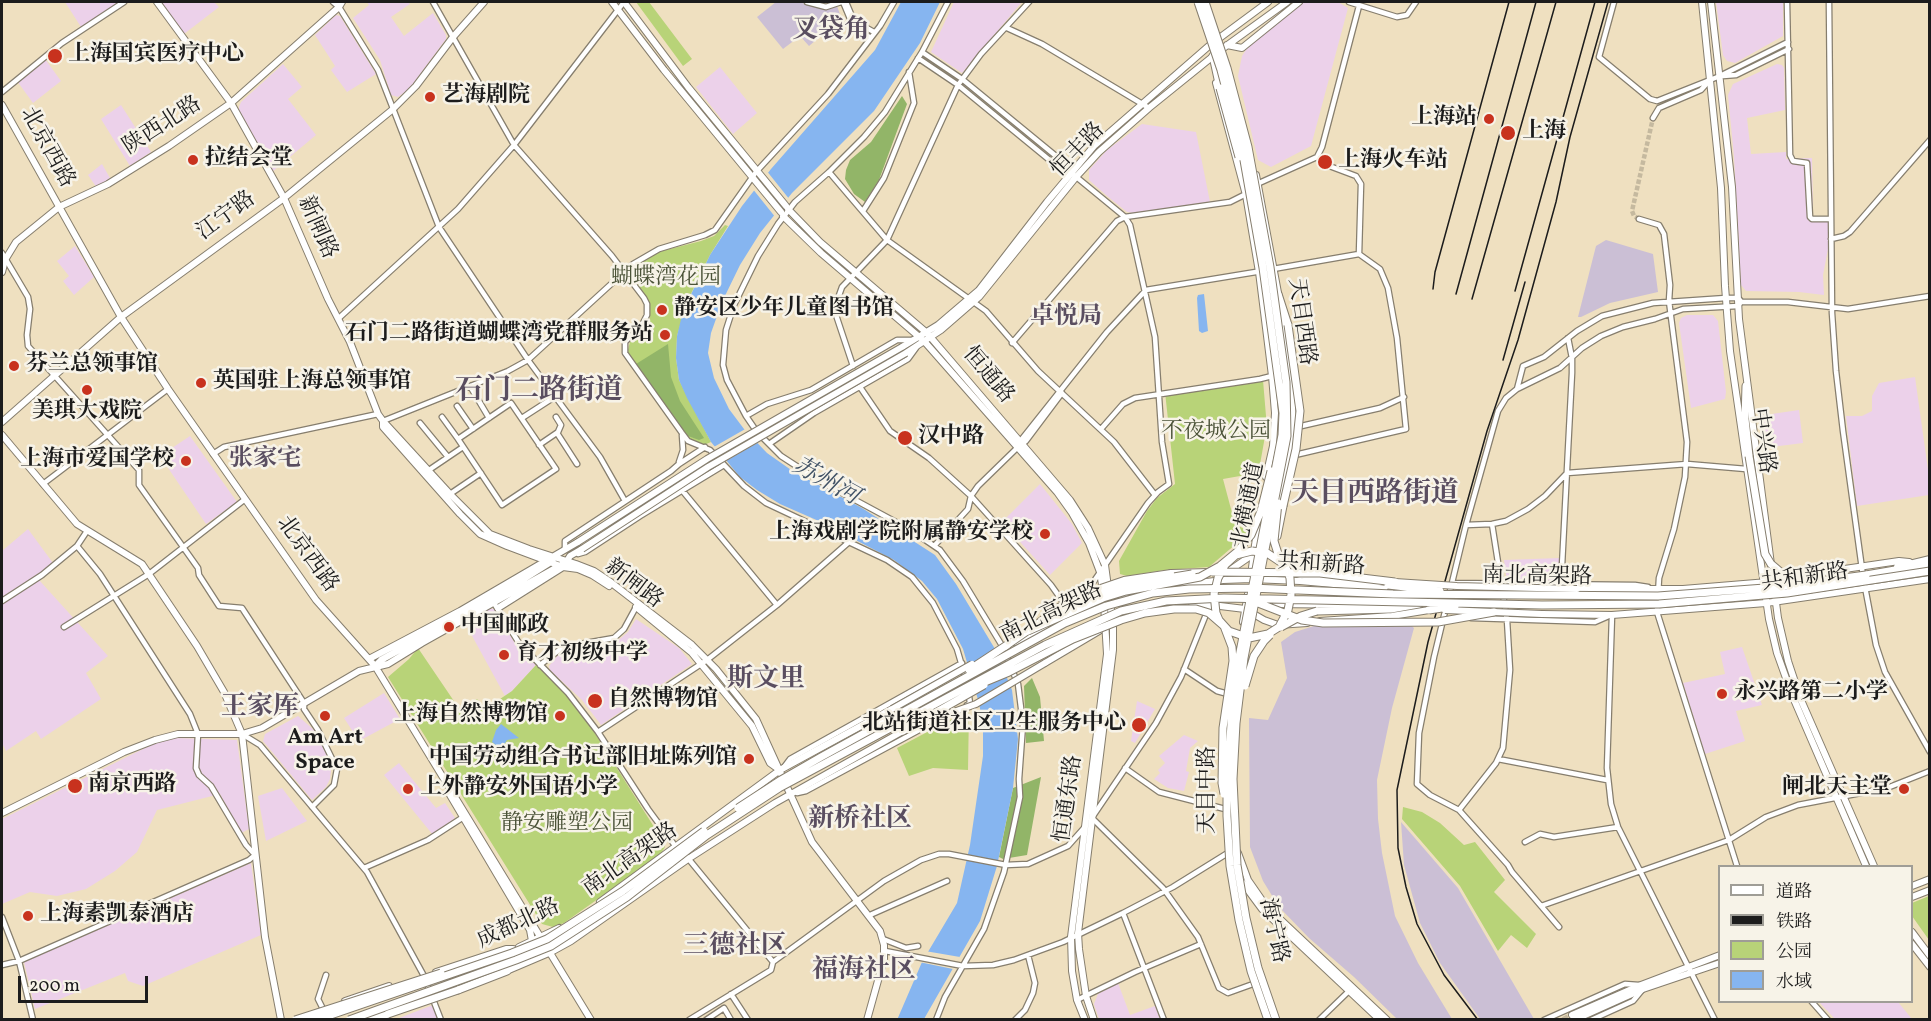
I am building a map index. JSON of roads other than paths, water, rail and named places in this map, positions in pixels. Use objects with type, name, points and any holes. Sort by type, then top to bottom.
[{"type":"highway","name":"北横通道","points":[[1197,2],[1242,149],[1255,218],[1283,413],[1282,435],[1234,683],[1229,750],[1230,866],[1239,920],[1251,970],[1267,1020]]},
{"type":"highway","name":"北横通道","points":[[1206,2],[1227,68],[1248,147],[1286,382],[1288,413],[1283,461],[1244,658],[1229,814],[1248,930],[1258,968],[1278,1020]]},
{"type":"highway","points":[[1213,56],[1255,218]]},
{"type":"highway","points":[[1278,294],[1288,325],[1300,411],[1296,449],[1276,541],[1279,557]]},
{"type":"highway","points":[[1229,814],[1222,783],[1222,754],[1225,705],[1233,661],[1232,647],[1216,613],[1214,594],[1221,571],[1246,542],[1256,526],[1271,471],[1278,431],[1277,361]]},
{"type":"highway","points":[[1746,386],[1745,419],[1749,456],[1762,544],[1771,564],[1785,576],[1801,580],[1864,572]]},
{"type":"highway","points":[[1229,814],[1246,678],[1258,649],[1283,622],[1290,602],[1290,578],[1274,541],[1288,451],[1288,413]]},
{"type":"highway","points":[[1028,631],[1081,606],[1115,594],[1200,577],[1245,552],[1268,553],[1299,574],[1314,579],[1395,582]]},
{"type":"highway","name":"南北高架路","points":[[1472,599],[1658,596],[1778,587],[1864,572],[1929,564]]},
{"type":"highway","name":"南北高架路","points":[[309,1017],[364,1003],[512,953],[563,931],[781,780],[1065,623],[1128,599],[1174,590],[1281,588],[1617,605],[1706,601],[1787,593],[1929,571]]},
{"type":"highway","points":[[1049,615],[1079,601],[1125,585],[1202,572],[1320,573],[1395,582]]},
{"type":"highway","points":[[1228,572],[1281,588]]},
{"type":"highway","points":[[1367,582],[1472,599]]},
{"type":"highway","points":[[1236,598],[1263,604],[1302,621],[1323,623],[1438,622],[1494,612]]},
{"type":"highway","name":"南北高架路","points":[[350,1020],[551,946],[627,897],[707,835],[779,788],[1045,645],[1121,611],[1166,601],[1236,598],[1429,606]]},
{"type":"highway","points":[[903,731],[1073,639],[1145,613],[1196,609],[1209,613],[1235,634],[1249,638],[1261,637],[1301,616],[1317,611],[1391,609],[1472,599]]},
{"type":"highway","points":[[932,695],[1005,647]]},
{"type":"highway","points":[[936,703],[1011,671]]},
{"type":"highway","points":[[295,1020],[513,949]]},
{"type":"highway","points":[[371,1020],[507,971]]},
{"type":"highway","points":[[341,1005],[364,1003]]},
{"type":"main road","name":"新闸路","points":[[157,2],[231,103],[284,198],[328,299],[339,318],[382,421],[490,534],[592,575],[637,606],[692,645],[704,662],[756,719],[792,793],[812,842],[870,915],[883,939],[885,951],[867,1020]]},
{"type":"main road","name":"江宁路","points":[[2,422],[121,317],[284,198],[392,110],[416,86],[453,36],[484,2]]},
{"type":"main road","points":[[612,2],[664,70],[785,211]]},
{"type":"main road","points":[[624,2],[755,177]]},
{"type":"main road","points":[[1197,2],[1213,56]]},
{"type":"main road","name":"天目西路","points":[[1206,2],[1224,47],[1258,183],[1275,269],[1291,388],[1293,429],[1290,456],[1255,611]]},
{"type":"main road","name":"恒丰路","points":[[904,350],[973,300],[1074,175],[1094,146],[1210,45],[1268,2]]},
{"type":"main road","name":"恒丰路","points":[[1074,175],[1149,108],[1224,47],[1287,2]]},
{"type":"main road","points":[[1224,47],[1242,48],[1299,2]]},
{"type":"main road","name":"中兴路","points":[[1702,2],[1721,188],[1726,298],[1733,374],[1766,603],[1778,653],[1792,695],[1873,865]]},
{"type":"main road","name":"中兴路","points":[[1711,2],[1732,187],[1746,386],[1775,602],[1785,652],[1798,693],[1865,865]]},
{"type":"main road","name":"陕西北路","points":[[2,272],[5,260],[16,242],[58,207],[108,184],[169,146],[231,103],[338,3]]},
{"type":"main road","name":"天目西路","points":[[1213,56],[1246,183],[1275,413],[1270,459],[1252,555],[1251,579],[1245,609]]},
{"type":"main road","name":"北京西路","points":[[2,105],[121,317],[244,500],[316,600],[375,666],[591,1020]]},
{"type":"main road","name":"恒通路","points":[[785,211],[855,272],[922,339],[1074,505],[1105,565],[1107,601]]},
{"type":"main road","name":"恒通路","points":[[785,211],[821,253],[922,339]]},
{"type":"main road","points":[[2,813],[142,745],[178,734],[242,734],[262,728],[359,671],[388,664],[495,603],[558,561],[565,550],[707,459],[904,350]]},
{"type":"main road","points":[[375,666],[434,628],[582,549],[708,467],[904,350]]},
{"type":"main road","name":"新闸路","points":[[382,421],[383,427],[480,534],[507,546],[558,561]]},
{"type":"main road","points":[[2,435],[77,524],[138,561],[149,574],[224,692],[242,734],[268,958],[280,1020]]},
{"type":"main road","name":"恒通路","points":[[1019,445],[1069,508],[1089,543],[1100,572],[1107,601]]},
{"type":"main road","points":[[1228,572],[1252,555]]},
{"type":"main road","name":"共和新路","points":[[1395,582],[1457,586],[1683,589],[1864,572],[1899,561],[1913,562],[1929,559]]},
{"type":"main road","points":[[369,659],[434,628],[495,603],[558,561]]},
{"type":"main road","name":"成都北路","points":[[425,978],[513,949],[542,937],[584,913],[780,770],[1005,647],[1067,601],[1107,585],[1150,575],[1198,571],[1228,572],[1251,579]]},
{"type":"main road","name":"共和新路","points":[[1107,601],[1173,586],[1251,579],[1400,590],[1404,591],[1405,599],[1402,604],[1265,604],[1255,611]]},
{"type":"main road","name":"共和新路","points":[[1108,626],[1159,610],[1188,606],[1255,611],[1264,620],[1278,625],[1392,616],[1429,606],[1494,612],[1612,615],[1775,602],[1929,579]]},
{"type":"main road","name":"恒通东路","points":[[1085,1020],[1077,1000],[1072,971],[1071,937],[1107,654],[1107,601]]},
{"type":"main road","name":"天目中路","points":[[1245,609],[1231,694],[1227,853],[1243,884],[1262,909],[1387,1020]]},
{"type":"main road","name":"天目中路","points":[[1255,611],[1242,671],[1235,784],[1237,849],[1248,879],[1261,900],[1380,1020]]},
{"type":"main road","name":"成都北路","points":[[432,998],[472,988],[551,952],[688,858],[792,793],[903,731],[976,704],[1108,626]]},
{"type":"main road","name":"恒通东路","points":[[1094,1020],[1086,996],[1078,933],[1109,695],[1113,650],[1108,626]]},
{"type":"main road","points":[[465,816],[530,930],[532,941]]},
{"type":"main road","name":"海宁路","points":[[1237,849],[1256,950],[1278,1020]]},
{"type":"main road","name":"海宁路","points":[[1227,853],[1239,927],[1253,984],[1267,1020]]},
{"type":"main road","points":[[1913,885],[1929,879]]},
{"type":"main road","points":[[1913,896],[1929,891]]},
{"type":"main road","points":[[1913,935],[1929,956]]},
{"type":"main road","points":[[1913,947],[1929,967]]},
{"type":"main road","points":[[1573,1018],[1718,955]]},
{"type":"main road","points":[[1690,969],[1718,963]]},
{"type":"main road","points":[[309,1017],[322,1009],[425,978]]},
{"type":"main road","points":[[288,1020],[309,1017],[425,978]]},
{"type":"main road","points":[[360,1018],[414,1001],[432,998]]},
{"type":"main road","points":[[382,1020],[412,1009],[432,998]]},
{"type":"main road","points":[[412,1009],[414,1001]]},
{"type":"street","points":[[2,92],[62,43],[124,2]]},
{"type":"street","points":[[433,2],[514,145],[624,271],[644,298],[648,310],[645,321],[626,342],[625,353],[688,441],[705,447],[744,486],[766,503],[887,560],[912,577],[933,603],[962,663]]},
{"type":"street","points":[[339,318],[439,227],[514,145],[624,2]]},
{"type":"street","points":[[807,2],[826,7],[843,2]]},
{"type":"street","points":[[843,2],[853,26],[858,32],[870,37]]},
{"type":"street","points":[[843,2],[854,21],[874,32]]},
{"type":"street","points":[[382,421],[508,371],[528,360],[639,259],[713,232],[755,177],[828,94],[880,26],[894,2]]},
{"type":"street","points":[[936,1020],[960,966],[988,919],[1004,864],[1020,800],[1022,735],[1020,692],[1011,671],[1005,647],[963,581],[934,545],[818,480],[781,456],[746,416],[727,380],[723,365],[726,330],[734,305],[758,256],[785,211],[829,172],[885,112],[922,52],[948,2]]},
{"type":"street","points":[[853,366],[835,309],[842,287],[887,240],[958,85],[981,54],[1029,2]]},
{"type":"street","points":[[1349,2],[1400,17],[1409,13],[1416,2]]},
{"type":"street","points":[[1614,2],[1599,57],[1650,99],[1658,101],[1720,76],[1788,42]]},
{"type":"street","points":[[1787,2],[1791,159],[1807,163],[1810,217],[1812,219],[1831,219]]},
{"type":"street","points":[[1829,2],[1832,307],[1836,371],[1865,589],[1876,645],[1885,672],[1929,752]]},
{"type":"street","points":[[338,3],[375,65],[439,227],[528,360],[606,465],[625,501]]},
{"type":"street","points":[[1012,343],[1117,221],[1125,217],[1230,202],[1246,195],[1258,183],[1317,157],[1322,147],[1359,6]]},
{"type":"street","points":[[1007,28],[1042,44],[1149,108]]},
{"type":"street","points":[[1720,76],[1736,75],[1789,49]]},
{"type":"street","points":[[860,387],[890,431],[929,458],[971,496],[1051,585],[1072,615],[1155,495],[1169,484],[1162,442],[1156,345],[1146,290],[1130,225],[1125,217],[1063,166],[1062,161],[962,79],[922,52]]},
{"type":"street","points":[[918,58],[958,85],[1058,167],[1063,166]]},
{"type":"street","points":[[863,211],[884,178],[914,103],[909,72]]},
{"type":"street","points":[[1653,118],[1659,108],[1701,90],[1711,80]]},
{"type":"street","points":[[1831,239],[1850,232],[1929,140]]},
{"type":"street","points":[[1317,157],[1324,164],[1356,176],[1361,184],[1359,254]]},
{"type":"street","points":[[829,172],[887,240],[986,311],[1012,343],[1124,454],[1155,495]]},
{"type":"street","points":[[1639,219],[1659,225],[1663,230],[1670,285],[1669,301],[1685,420],[1687,464],[1674,529],[1657,588],[1657,612],[1736,865]]},
{"type":"street","points":[[2,253],[28,297],[30,309],[28,346],[139,470],[140,485],[198,568],[199,575],[219,606],[242,608],[304,703],[304,709],[318,730],[337,769],[334,785],[312,807]]},
{"type":"street","points":[[934,545],[968,509],[971,496],[978,486],[1019,445],[1107,332],[1146,290],[1359,254],[1376,265],[1385,277],[1397,338],[1406,429],[1270,459]]},
{"type":"street","points":[[1516,389],[1523,366],[1545,357],[1589,323],[1609,314],[1653,303],[1726,298],[1739,302],[1802,303],[1848,309],[1929,296]]},
{"type":"street","points":[[1559,927],[1459,810],[1430,795],[1417,784],[1419,734],[1444,617],[1466,525],[1498,411],[1506,398],[1516,389],[1560,369],[1591,342],[1608,332],[1683,309],[1727,306],[1739,302]]},
{"type":"street","points":[[1561,585],[1572,358],[1568,338]]},
{"type":"street","name":"恒丰路","points":[[746,416],[767,404],[811,390],[897,340],[922,339]]},
{"type":"street","name":"恒丰路","points":[[769,444],[804,419],[908,359],[922,339]]},
{"type":"street","points":[[1101,429],[1123,404],[1135,398],[1260,380],[1272,376]]},
{"type":"street","points":[[470,386],[489,418]]},
{"type":"street","points":[[43,484],[168,389]]},
{"type":"street","points":[[522,418],[556,396]]},
{"type":"street","points":[[1274,432],[1380,408],[1404,399]]},
{"type":"street","points":[[442,417],[502,505],[556,469],[512,403],[458,439]]},
{"type":"street","points":[[457,406],[473,429]]},
{"type":"street","points":[[213,454],[224,447],[378,414]]},
{"type":"street","points":[[539,444],[556,433],[561,425],[556,417]]},
{"type":"street","points":[[420,423],[448,457]]},
{"type":"street","points":[[556,433],[577,464]]},
{"type":"street","points":[[679,464],[682,433]]},
{"type":"street","points":[[429,471],[463,447]]},
{"type":"street","points":[[565,550],[565,541],[705,447]]},
{"type":"street","points":[[1466,525],[1506,521],[1528,509],[1567,473],[1687,464],[1746,469]]},
{"type":"street","points":[[558,561],[585,552],[724,465]]},
{"type":"street","points":[[671,471],[682,490],[777,604]]},
{"type":"street","points":[[450,494],[481,473]]},
{"type":"street","points":[[64,627],[149,574],[244,500]]},
{"type":"street","points":[[1459,810],[1498,759],[1503,748],[1510,681],[1507,620],[1492,524]]},
{"type":"street","points":[[2,601],[28,586],[77,546],[87,531]]},
{"type":"street","points":[[598,732],[704,662],[777,604],[849,542]]},
{"type":"street","points":[[2,965],[19,961],[249,860],[255,855],[246,845],[211,786],[199,775],[196,768],[198,734],[190,714],[100,574],[77,546]]},
{"type":"street","name":"共和新路","points":[[1452,583],[1635,585],[1657,588]]},
{"type":"street","name":"共和新路","points":[[1005,647],[1107,601]]},
{"type":"street","points":[[495,603],[519,643],[568,693],[598,732],[675,846],[688,858],[773,962]]},
{"type":"street","points":[[540,664],[563,647],[614,638],[624,629],[637,606]]},
{"type":"street","points":[[690,1019],[771,970],[773,962],[884,881],[921,860],[939,854],[954,854],[1021,865],[1041,860],[1068,846],[1092,818],[1156,723],[1184,669],[1209,606]]},
{"type":"street","points":[[1612,615],[1607,780],[1617,827],[1715,1020]]},
{"type":"street","name":"共和新路","points":[[1444,617],[1595,622],[1612,615]]},
{"type":"street","name":"共和新路","points":[[1011,671],[1075,637],[1108,626]]},
{"type":"street","name":"成都北路","points":[[780,770],[790,759],[962,663],[970,703],[806,791],[792,793]]},
{"type":"street","points":[[1184,669],[1217,691],[1231,694]]},
{"type":"street","points":[[242,734],[260,745],[373,881],[425,978],[441,1020]]},
{"type":"street","points":[[1498,759],[1607,780]]},
{"type":"street","points":[[1125,768],[1159,792],[1229,814]]},
{"type":"street","points":[[1541,906],[1729,840],[1766,817],[1798,805],[1887,788],[1929,771]]},
{"type":"street","points":[[363,868],[428,840],[465,816]]},
{"type":"street","points":[[1092,818],[1165,891],[1201,944],[1219,988],[1228,993],[1253,984]]},
{"type":"street","points":[[1525,842],[1540,834],[1554,837],[1617,827]]},
{"type":"street","points":[[885,951],[960,966],[993,965],[1028,955],[1063,942],[1123,913],[1237,849]]},
{"type":"street","points":[[870,915],[947,881]]},
{"type":"street","points":[[1123,913],[1164,1020]]},
{"type":"street","points":[[2,917],[19,961],[33,1020]]},
{"type":"street","points":[[883,939],[906,948],[918,946]]},
{"type":"street","points":[[1077,1000],[1201,944]]},
{"type":"street","points":[[1015,1020],[1025,1010],[1033,993],[1033,973],[1028,955]]},
{"type":"street","points":[[322,1009],[318,999],[326,975]]},
{"type":"street","points":[[1544,1020],[1625,984],[1642,987],[1633,1001],[1591,1020]]},
{"type":"street","points":[[1319,1020],[1351,989]]},
{"type":"street","points":[[731,994],[748,1020]]},
{"type":"street","points":[[1813,1003],[1827,1020]]},
{"type":"street","points":[[702,1012],[706,1020],[724,1008],[731,1020]]},
{"type":"street","points":[[715,1014],[719,1020]]},
{"type":"street","points":[[1604,1014],[1611,1020]]},
{"type":"water","points":[[901,2],[940,2],[920,43],[874,111],[792,193],[760,233],[740,265],[722,302],[711,333],[708,353],[714,378],[729,409],[767,453],[794,472],[862,508],[935,555],[956,584],[995,649],[1012,690],[1018,739],[1013,788],[997,866],[980,921],[924,1019],[897,1020],[922,962],[957,903],[970,845],[983,756],[983,725],[963,649],[937,599],[922,581],[894,560],[821,522],[780,504],[740,477],[711,442],[687,398],[679,380],[676,358],[677,336],[683,311],[710,255],[742,206],[771,169],[875,50]]},
{"type":"water","points":[[1204,294],[1208,331],[1202,333],[1199,331],[1197,298],[1198,295]]},
{"type":"water","points":[[501,724],[519,738],[507,740],[501,749],[492,742]]},
{"type":"tunnel","points":[[1639,219],[1632,211],[1653,118]]},
{"type":"tunnel","points":[[1563,1020],[1572,1015]]},
{"type":"railway","points":[[1433,289],[1435,272],[1509,2]]},
{"type":"railway","points":[[1456,294],[1536,2]]},
{"type":"railway","points":[[1472,299],[1556,2]]},
{"type":"railway","points":[[1515,291],[1595,2]]},
{"type":"railway","points":[[1478,1020],[1444,975],[1417,924],[1398,848],[1397,790],[1428,642],[1487,431],[1518,340],[1556,202],[1570,137],[1608,2]]},
{"type":"railway","points":[[1503,360],[1525,282]]},
{"type":"place","name":"上海国宾医疗中心","points":[[55,56]]},
{"type":"place","name":"艺海剧院","points":[[430,97]]},
{"type":"place","name":"上海站","points":[[1489,119]]},
{"type":"place","name":"上海","points":[[1508,133]]},
{"type":"place","name":"拉结会堂","points":[[193,160]]},
{"type":"place","name":"上海火车站","points":[[1325,162]]},
{"type":"place","name":"静安区少年儿童图书馆","points":[[662,310]]},
{"type":"place","name":"石门二路街道蝴蝶湾党群服务站","points":[[665,335]]},
{"type":"place","name":"芬兰总领事馆","points":[[14,366]]},
{"type":"place","name":"英国驻上海总领事馆","points":[[201,383]]},
{"type":"place","name":"美琪大戏院","points":[[87,390]]},
{"type":"place","name":"汉中路","points":[[905,438]]},
{"type":"place","name":"上海市爱国学校","points":[[186,461]]},
{"type":"place","name":"上海戏剧学院附属静安学校","points":[[1045,534]]},
{"type":"place","name":"中国邮政","points":[[449,627]]},
{"type":"place","name":"育才初级中学","points":[[504,655]]},
{"type":"place","name":"永兴路第二小学","points":[[1722,694]]},
{"type":"place","name":"自然博物馆","points":[[595,701]]},
{"type":"place","name":"Am Art Space","points":[[325,716]]},
{"type":"place","name":"上海自然博物馆","points":[[560,716]]},
{"type":"place","name":"北站街道社区卫生服务中心","points":[[1139,725]]},
{"type":"place","name":"中国劳动组合书记部旧址陈列馆","points":[[749,759]]},
{"type":"place","name":"南京西路","points":[[75,786]]},
{"type":"place","name":"上外静安外国语小学","points":[[408,789]]},
{"type":"place","name":"闸北天主堂","points":[[1904,789]]},
{"type":"place","name":"上海素凯泰酒店","points":[[28,916]]},
{"type":"district","name":"叉袋角","points":[[831,32]]},
{"type":"district","name":"卓悦局","points":[[1066,319]]},
{"type":"district","name":"石门二路街道","points":[[539,393]]},
{"type":"district","name":"张家宅","points":[[265,461]]},
{"type":"district","name":"天目西路街道","points":[[1375,496]]},
{"type":"district","name":"斯文里","points":[[766,681]]},
{"type":"district","name":"王家厍","points":[[260,709]]},
{"type":"district","name":"新桥社区","points":[[860,821]]},
{"type":"district","name":"三德社区","points":[[735,948]]},
{"type":"district","name":"福海社区","points":[[864,972]]},
{"type":"park label","name":"蝴蝶湾花园","points":[[666,279]]},
{"type":"park label","name":"不夜城公园","points":[[1216,433]]},
{"type":"park label","name":"静安雕塑公园","points":[[567,825]]},
{"type":"water label","name":"苏州河","points":[[825,483]]}]
